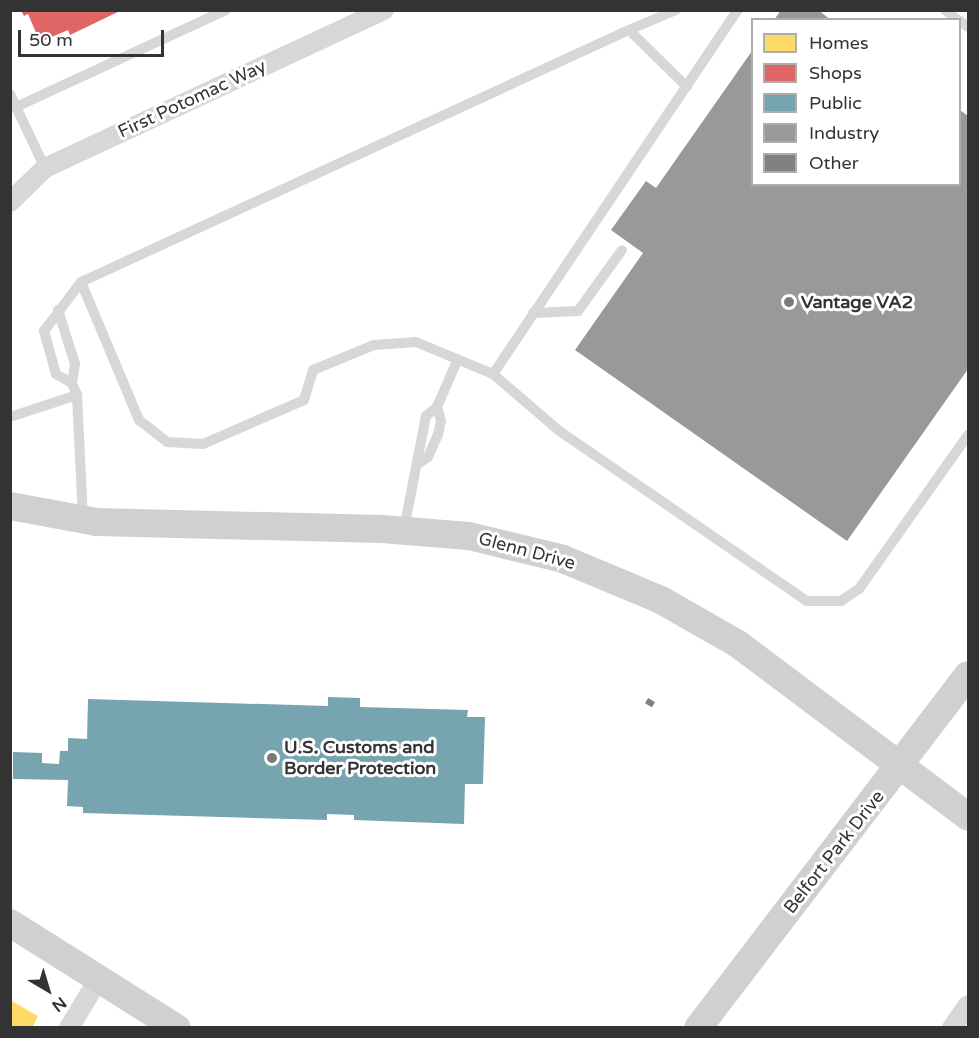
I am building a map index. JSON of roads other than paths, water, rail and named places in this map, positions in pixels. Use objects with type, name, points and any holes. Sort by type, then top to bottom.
[{"type":"street","name":"First Potomac Way","points":[[10,202],[45,168],[384,10]]},
{"type":"street","name":"Glenn Drive","points":[[10,506],[83,520],[403,531],[469,536],[563,559],[661,600],[738,644],[969,817]]},
{"type":"street","name":"Belfort Park Drive","points":[[698,1028],[969,675]]},
{"type":"street","points":[[10,923],[177,1028]]},
{"type":"street","points":[[69,1028],[99,978]]},
{"type":"street","points":[[952,1028],[969,1005]]},
{"type":"lane","points":[[16,107],[225,10]]},
{"type":"lane","points":[[72,383],[56,374],[46,347],[44,332],[58,310],[81,282],[676,10]]},
{"type":"lane","points":[[492,374],[738,10]]},
{"type":"lane","points":[[629,30],[687,87]]},
{"type":"lane","points":[[10,94],[45,168]]},
{"type":"lane","points":[[533,313],[578,311],[622,250]]},
{"type":"lane","points":[[81,282],[139,420],[167,442],[203,444],[304,400],[313,370],[374,345],[416,342],[492,374],[567,436],[807,602],[825,604],[841,602],[859,589],[969,435]]},
{"type":"lane","points":[[58,310],[75,364],[72,383],[77,394],[83,520]]},
{"type":"lane","points":[[403,531],[418,464],[416,452],[426,416],[437,407],[459,360]]},
{"type":"lane","points":[[10,417],[77,394]]},
{"type":"lane","points":[[418,464],[428,457],[438,435],[441,421],[437,407]]},
{"type":"place","name":"Vantage VA2","points":[[789,302]]},
{"type":"place","name":"U.S. Customs and Border Protection","points":[[272,758]]}]
